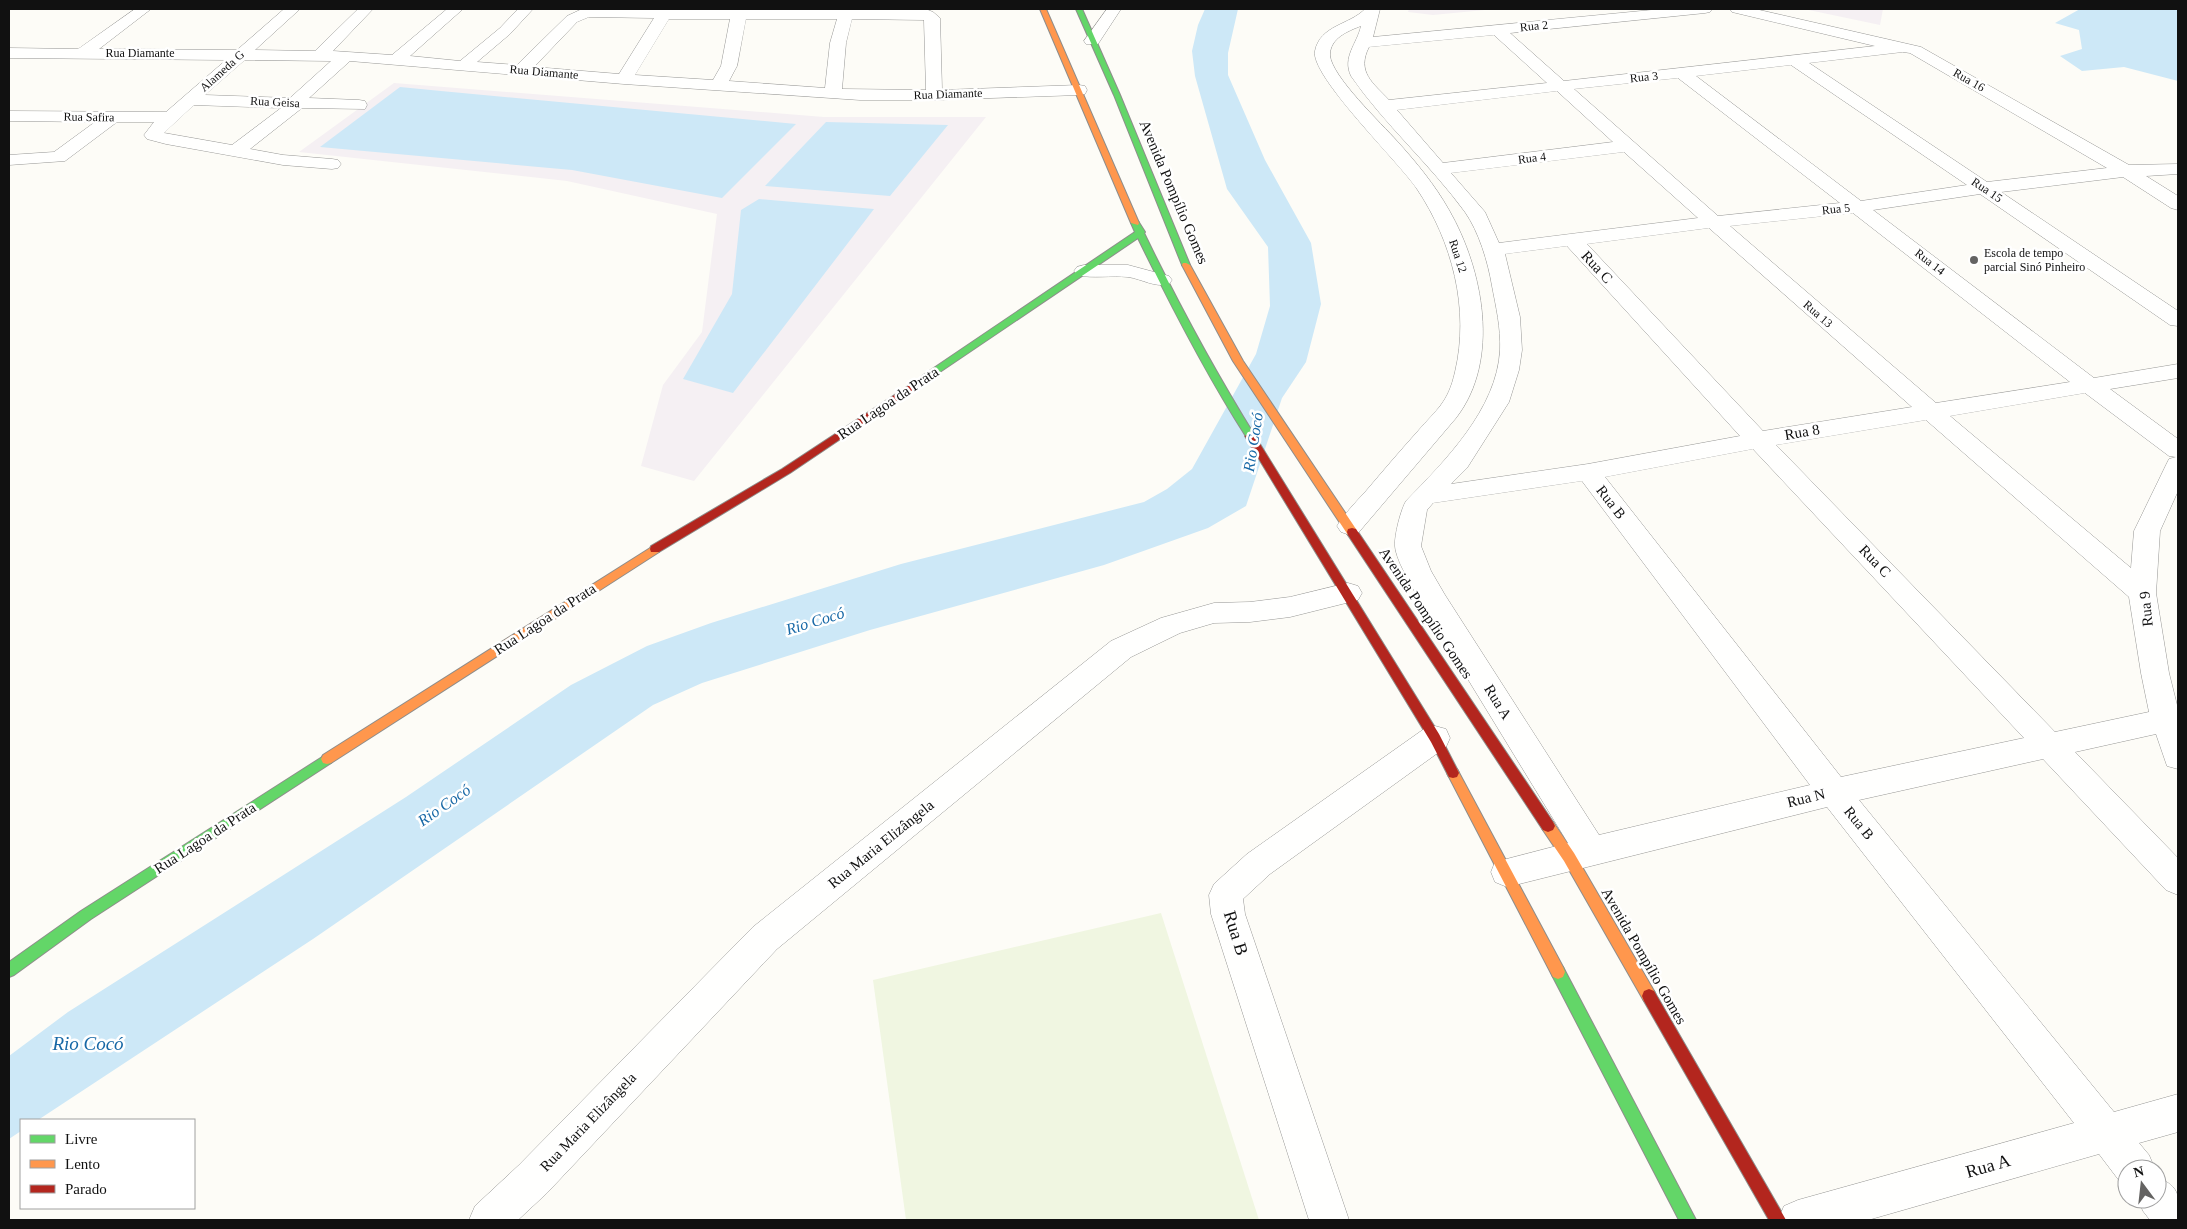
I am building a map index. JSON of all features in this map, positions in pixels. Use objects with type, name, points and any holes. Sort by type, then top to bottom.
[{"type":"main road","points":[[1043,9],[1119,188],[1162,280],[1210,372],[1348,593],[1435,738],[1688,1220]]},
{"type":"main road","name":"Avenida Pompílio Gomes","points":[[1079,9],[1117,95],[1184,261],[1238,361],[1344,518],[1580,854],[1778,1220]]},
{"type":"main road","name":"Rua Lagoa da Prata","points":[[9,970],[86,915],[620,570],[786,471],[1141,232]]},
{"type":"street","points":[[83,53],[144,9]]},
{"type":"street","name":"Alameda G","points":[[237,150],[172,140],[153,135],[170,117],[293,9]]},
{"type":"street","points":[[320,54],[366,9]]},
{"type":"street","points":[[396,60],[456,9]]},
{"type":"street","points":[[463,66],[504,31],[526,9]]},
{"type":"street","points":[[1092,40],[1114,9]]},
{"type":"street","name":"Rua 2","points":[[1363,43],[1705,9]]},
{"type":"street","name":"Rua 16","points":[[1738,9],[1915,50],[2126,171],[2178,204]]},
{"type":"street","name":"Rua 12","points":[[1372,10],[1363,43],[1355,56],[1355,68],[1359,76],[1475,212],[1493,250],[1505,293],[1509,316],[1511,350],[1502,392],[1488,418],[1458,462],[1426,496]]},
{"type":"street","name":"Rua 12","points":[[1344,518],[1457,401],[1470,351],[1472,326],[1467,288],[1458,255],[1449,229],[1437,206],[1425,187],[1340,87],[1322,60],[1324,47],[1338,30],[1372,10]]},
{"type":"street","points":[[521,71],[575,16],[587,12],[620,11],[664,14],[719,11],[740,14],[809,11],[845,15],[907,11],[928,15],[932,18],[934,30],[934,95]]},
{"type":"street","points":[[624,79],[664,14]]},
{"type":"street","points":[[719,85],[729,66],[740,14]]},
{"type":"street","points":[[833,94],[838,43],[845,15]]},
{"type":"street","name":"Rua 13","points":[[1498,30],[1626,146],[1929,411],[2142,593]]},
{"type":"street","name":"Rua 3","points":[[1384,106],[1904,47]]},
{"type":"street","name":"Rua Diamante","points":[[9,53],[320,54],[833,94],[934,95],[1079,90]]},
{"type":"street","points":[[237,150],[296,103],[346,56]]},
{"type":"street","name":"Rua 15","points":[[1795,60],[2178,320]]},
{"type":"street","name":"Rua 14","points":[[1682,72],[2089,385],[2177,465]]},
{"type":"street","name":"Rua Geisa","points":[[190,100],[359,106]]},
{"type":"street","name":"Rua Safira","points":[[9,116],[170,117]]},
{"type":"street","points":[[9,130],[27,116]]},
{"type":"street","points":[[9,160],[59,158],[112,117]]},
{"type":"street","name":"Rua 4","points":[[1439,169],[1626,146]]},
{"type":"street","points":[[237,150],[283,160],[332,164]]},
{"type":"street","name":"Rua 5","points":[[1493,250],[1713,222],[1858,207],[1984,188],[2126,171],[2178,169]]},
{"type":"street","name":"Rua C","points":[[1573,241],[1758,440],[2052,745],[2178,880]]},
{"type":"street","points":[[1084,271],[1128,271],[1162,280]]},
{"type":"street","name":"Rua 8","points":[[1426,496],[1588,472],[1758,440],[2178,371]]},
{"type":"street","name":"Rua 9","points":[[2177,465],[2147,531],[2142,593],[2155,672],[2166,720],[2178,757]]},
{"type":"street","name":"Rua B","points":[[1588,472],[1834,792],[2127,1159]]},
{"type":"street","name":"Rua A","points":[[1426,496],[1415,507],[1408,546],[1418,571],[1580,854]]},
{"type":"street","name":"Rua Maria Elizângela","points":[[489,1220],[540,1172],[765,938],[1121,649],[1171,625],[1214,613],[1250,612],[1290,607],[1348,593]]},
{"type":"street","name":"Rua N","points":[[1507,872],[1834,792],[2166,720]]},
{"type":"street","name":"Rua B","points":[[1329,1220],[1228,914],[1226,895],[1239,878],[1258,863],[1435,738]]},
{"type":"street","name":"Rua A","points":[[1798,1220],[2178,1113]]},
{"type":"street","points":[[2166,1209],[2175,1220]]},
{"type":"shaded area","points":[[1409,9],[1495,9],[1433,15],[1408,12]]},
{"type":"shaded area","points":[[1804,9],[1883,9],[1880,25]]},
{"type":"shaded area","points":[[394,83],[824,117],[986,117],[694,481],[641,466],[663,385],[702,332],[717,214],[567,181],[299,152]]},
{"type":"green space","points":[[1161,913],[1259,1220],[906,1220],[873,980]]},
{"type":"water","name":"Rio Cocó","points":[[1205,9],[1238,9],[1228,53],[1228,75],[1265,160],[1311,243],[1321,304],[1306,362],[1282,398],[1246,506],[1208,528],[1104,565],[870,630],[702,683],[653,705],[313,939],[40,1119],[20,1119],[20,1132],[9,1139],[9,1056],[68,1012],[406,797],[571,685],[647,646],[711,623],[901,564],[1144,502],[1167,489],[1192,469],[1256,354],[1270,306],[1268,247],[1227,189],[1195,76],[1192,51],[1198,25]]},
{"type":"water","points":[[2080,9],[2178,9],[2178,81],[2124,67],[2082,71],[2060,56],[2082,49],[2079,30],[2055,23]]},
{"type":"water","points":[[400,87],[796,124],[722,198],[572,170],[320,147]]},
{"type":"water","points":[[826,122],[948,125],[890,196],[765,186]]},
{"type":"water","points":[[759,199],[874,209],[733,393],[683,379],[732,294],[741,210]]},
{"type":"traffic: fast","points":[[1079,9],[1117,95],[1186,265]]},
{"type":"traffic: fast","points":[[1135,223],[1190,331],[1250,436]]},
{"type":"traffic: fast","points":[[925,378],[1141,232]]},
{"type":"traffic: fast","points":[[9,970],[86,915],[327,759]]},
{"type":"traffic: fast","points":[[1558,972],[1688,1220]]},
{"type":"traffic: slow","points":[[1043,9],[1135,223]]},
{"type":"traffic: slow","points":[[1186,265],[1238,361],[1352,532]]},
{"type":"traffic: slow","points":[[327,759],[655,549]]},
{"type":"traffic: slow","points":[[1453,773],[1558,972]]},
{"type":"traffic: slow","points":[[1548,826],[1569,857],[1649,996]]},
{"type":"traffic: jam","points":[[655,549],[786,471],[925,378]]},
{"type":"traffic: jam","points":[[1250,436],[1435,738],[1453,773]]},
{"type":"traffic: jam","points":[[1352,532],[1548,826]]},
{"type":"traffic: jam","points":[[1649,996],[1778,1220]]},
{"type":"place","name":"Escola de tempo parcial Sinó Pinheiro","points":[[1974,260]]}]
